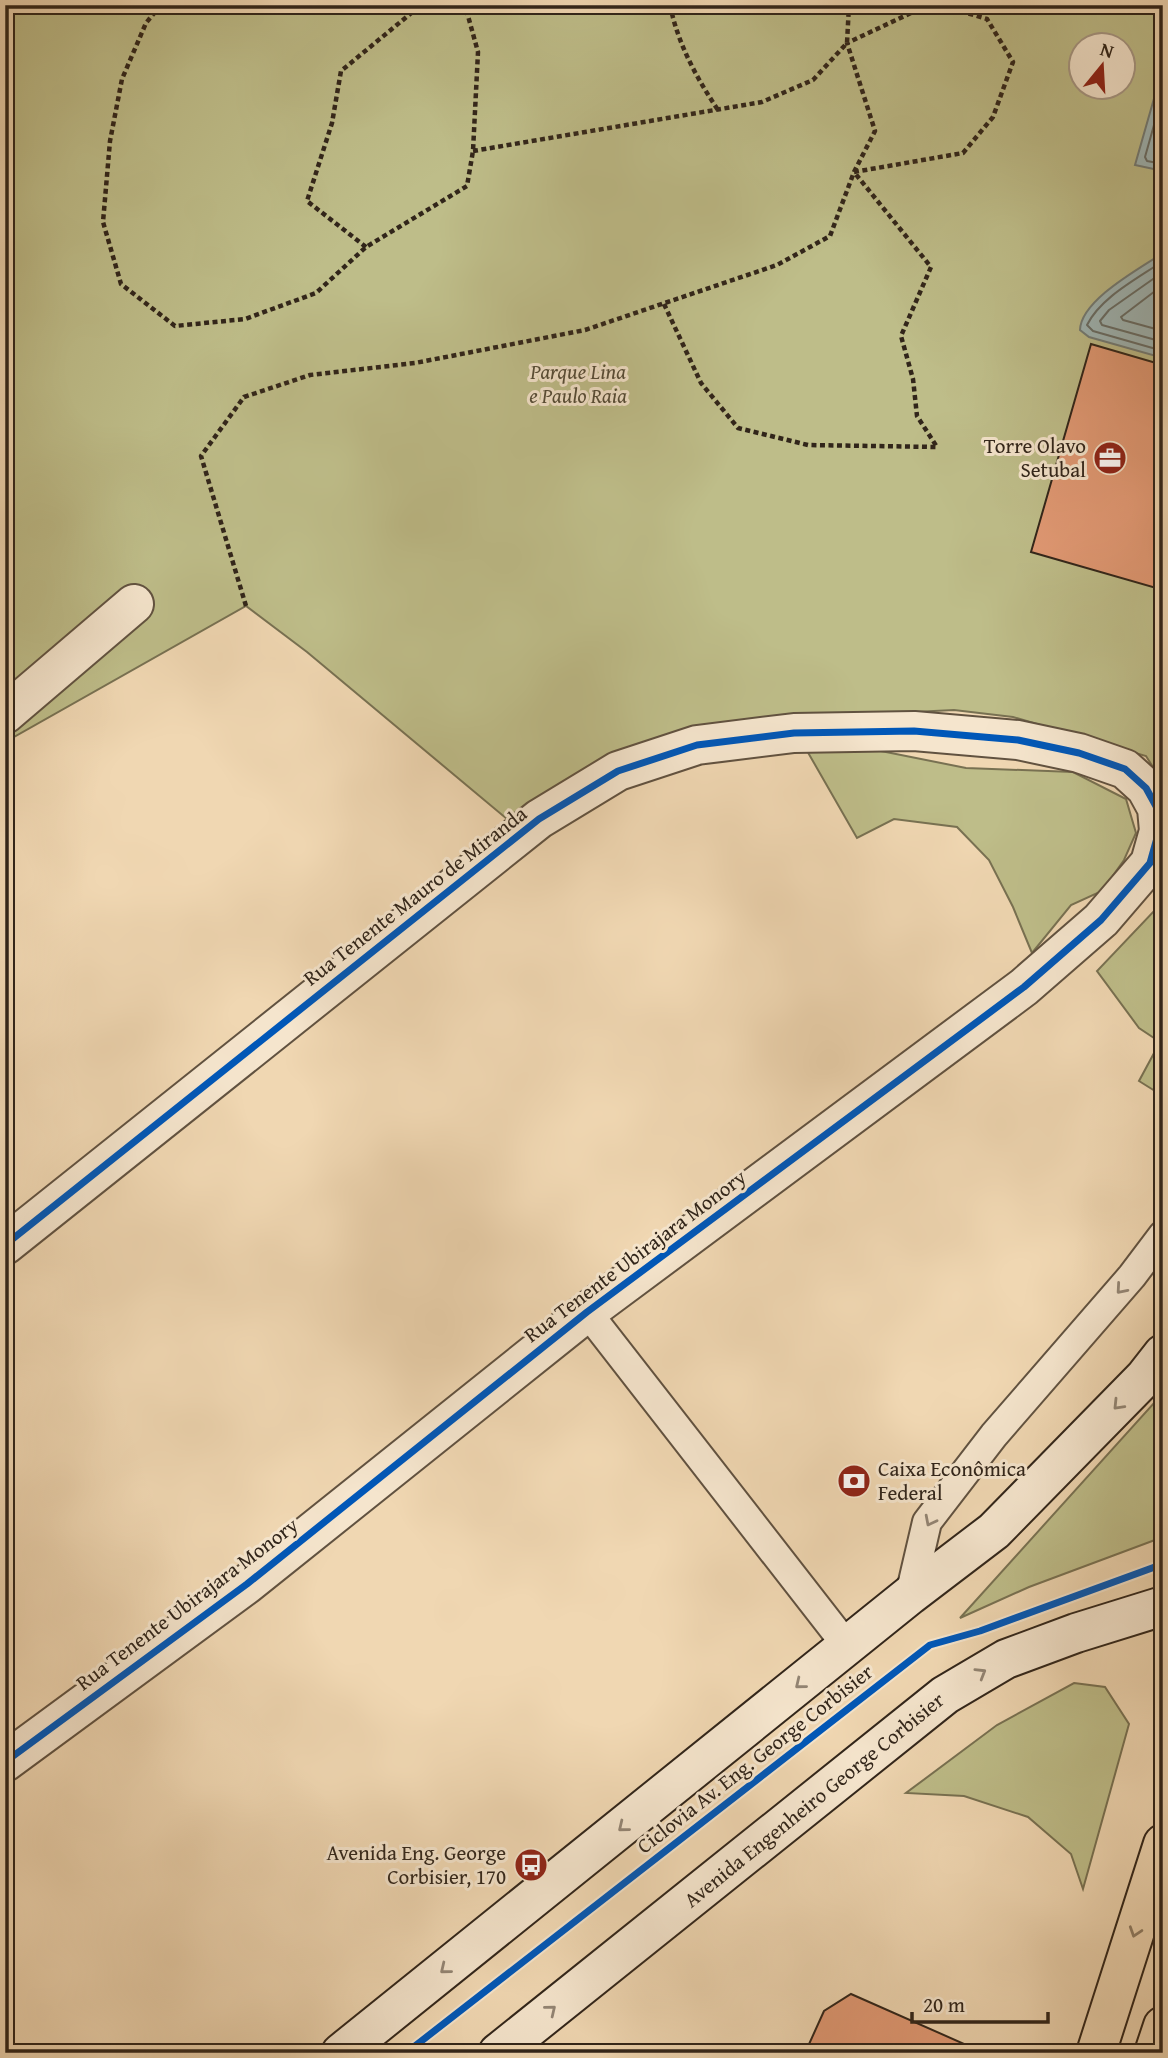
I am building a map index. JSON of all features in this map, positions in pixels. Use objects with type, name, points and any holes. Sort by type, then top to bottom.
[{"type":"main road","points":[[1096,2053],[1163,1844]]},
{"type":"main road","points":[[1154,2053],[1163,2026]]},
{"type":"street","points":[[5,714],[134,604]]},
{"type":"street","name":"Rua Tenente Mauro de Miranda","points":[[5,1245],[539,819],[618,771],[697,744],[794,733],[914,731],[1018,740],[1079,753]]},
{"type":"street","name":"Rua Tenente Ubirajara Monory","points":[[5,1762],[247,1584],[587,1312],[1024,987],[1101,920],[1150,863],[1159,831],[1157,808],[1146,788],[1125,769],[1079,753]]},
{"type":"street","points":[[341,2053],[910,1595],[994,1531],[1146,1377],[1163,1354]]},
{"type":"street","name":"Avenida Engenheiro George Corbisier","points":[[498,2053],[945,1695],[1006,1659],[1076,1633],[1163,1606]]},
{"type":"lane","points":[[910,1595],[927,1521],[994,1435],[1132,1276],[1163,1235]]},
{"type":"lane","points":[[587,1312],[847,1646]]},
{"type":"path","points":[[161,5],[146,23],[122,79],[110,141],[103,222],[121,284],[175,326],[245,319],[316,293],[366,247],[467,186],[473,151],[478,52],[465,5]]},
{"type":"path","points":[[366,247],[307,201],[332,123],[341,71],[421,5]]},
{"type":"path","points":[[670,5],[676,34],[718,110]]},
{"type":"path","points":[[246,606],[201,456],[244,397],[310,375],[415,363],[585,330],[777,265],[830,236],[853,172],[875,131],[847,43],[849,5]]},
{"type":"path","points":[[473,151],[762,102],[813,80],[847,43],[928,5]]},
{"type":"path","points":[[853,172],[963,153],[993,117],[1013,62],[987,19],[940,5]]},
{"type":"path","points":[[664,304],[701,383],[738,428],[808,445],[937,447],[917,416],[913,379],[901,335],[931,267],[853,172]]},
{"type":"green space","name":"Parque Lina e Paulo Raia","points":[[5,5],[1163,5],[1163,783],[1146,756],[1013,717],[954,710],[754,720],[513,824],[307,652],[246,606],[5,742]]},
{"type":"green space","points":[[806,749],[871,749],[966,768],[1073,772],[1126,799],[1136,833],[1124,860],[1102,891],[1071,905],[1032,953],[989,860],[957,827],[894,819],[857,838]]},
{"type":"green space","points":[[1163,894],[1163,1096],[1139,1081],[1160,1042],[1139,1028],[1097,971],[1157,908]]},
{"type":"green space","points":[[1163,1393],[1163,1537],[1029,1587],[960,1618]]},
{"type":"green space","points":[[1074,1683],[1105,1687],[1129,1724],[1083,1889],[1071,1854],[1028,1817],[964,1796],[906,1793],[997,1725]]},
{"type":"water","points":[[1163,67],[1163,171],[1135,165]]},
{"type":"water","points":[[1163,253],[1163,358],[1089,337],[1080,330],[1083,319],[1100,297],[1126,276]]},
{"type":"building","name":"Torre Olavo Setubal","points":[[1091,344],[1163,365],[1163,590],[1031,552]]},
{"type":"building","points":[[851,1994],[971,2047],[969,2053],[805,2053],[824,2011]]},
{"type":"cycle path","points":[[5,1245],[539,819],[618,771],[697,745],[794,733],[914,731],[1018,740],[1079,753],[1125,769],[1146,788],[1157,808],[1159,831],[1150,863],[1101,920],[1024,987],[587,1312],[247,1584],[5,1762]]},
{"type":"cycle path","name":"Ciclovia Av. Eng. George Corbisier","points":[[406,2053],[930,1645],[980,1631],[1163,1564]]},
{"type":"place","name":"Torre Olavo Setubal","points":[[1110,458]]},
{"type":"place","name":"Caixa Econômica Federal","points":[[854,1481]]},
{"type":"place","name":"Avenida Eng. George Corbisier, 170","points":[[531,1865]]}]
